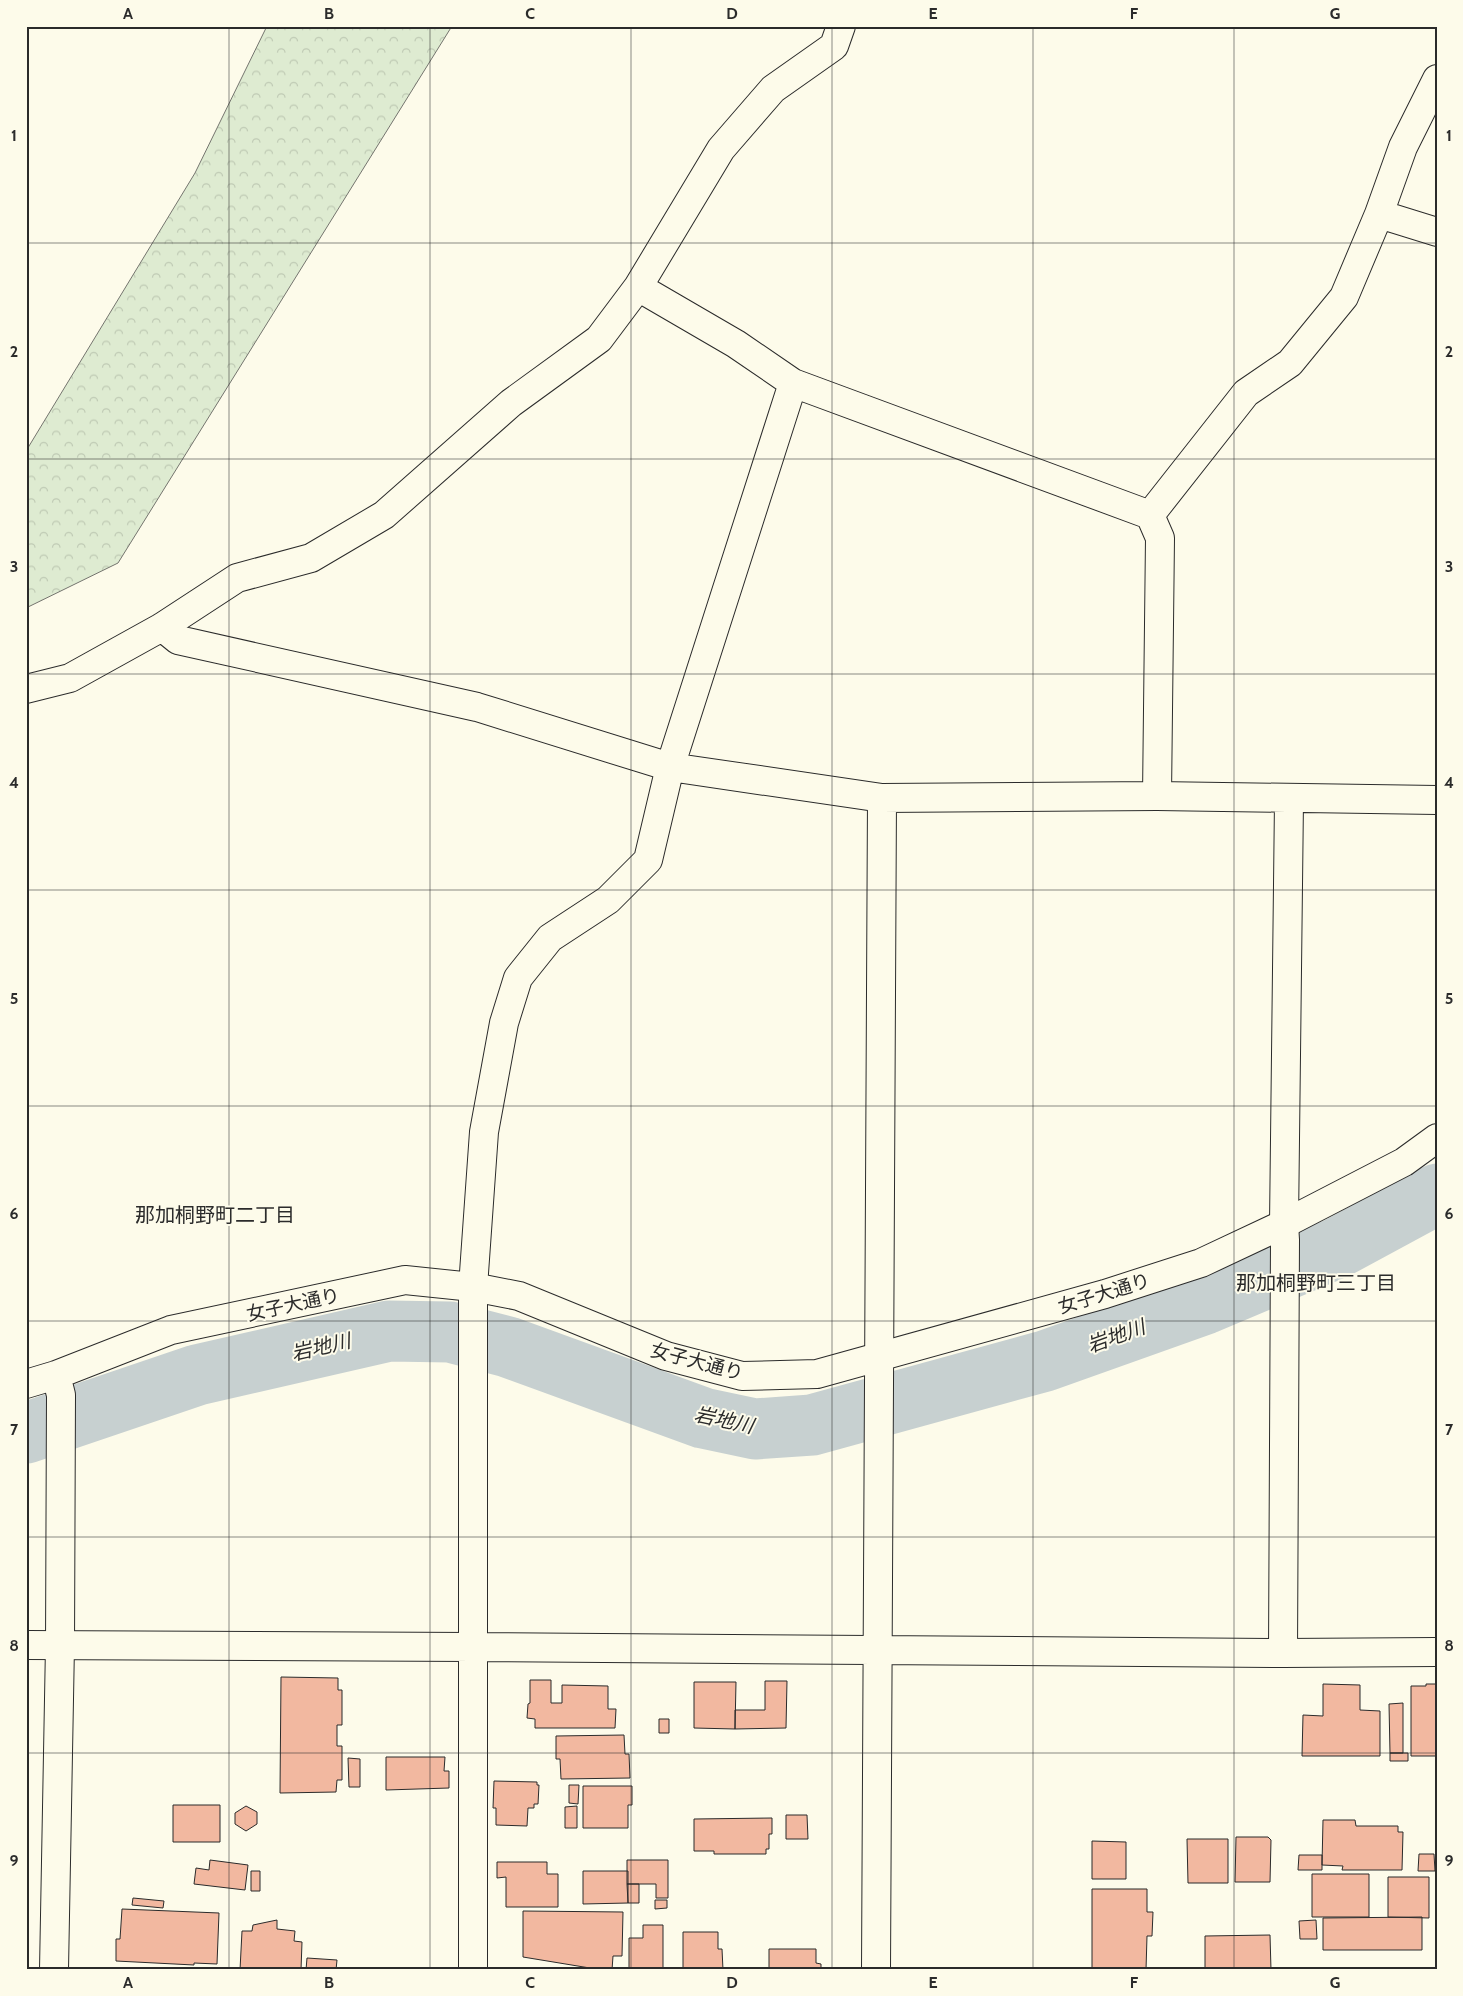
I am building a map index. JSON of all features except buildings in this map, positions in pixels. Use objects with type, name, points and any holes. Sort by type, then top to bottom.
[{"type":"street","points":[[26,689],[70,678],[162,628],[237,578],[311,558],[384,515],[511,403],[600,339],[638,287],[720,149],[772,89],[834,46],[840,26]]},
{"type":"street","points":[[1150,514],[1246,393],[1290,363],[1344,297],[1379,214],[1402,147],[1437,79]]},
{"type":"street","points":[[1379,214],[1437,232]]},
{"type":"street","points":[[638,287],[736,344],[793,383],[1150,514],[1160,538],[1157,796]]},
{"type":"street","points":[[473,1970],[473,1297],[484,1132],[504,1023],[518,978],[550,938],[608,900],[648,860],[670,767],[793,383]]},
{"type":"street","points":[[162,628],[178,640],[477,707],[670,767],[882,798],[1157,796],[1289,800],[1437,800]]},
{"type":"street","points":[[876,1970],[882,798]]},
{"type":"street","points":[[1283,1653],[1284,1232],[1289,800]]},
{"type":"street","name":"女子大通り","points":[[26,1384],[59,1385],[171,1330],[405,1280],[473,1297],[519,1296],[666,1356],[742,1376],[817,1374],[879,1367],[1201,1263],[1284,1232],[1404,1162],[1437,1138]]},
{"type":"street","points":[[54,1970],[60,1645],[61,1455],[59,1385]]},
{"type":"street","points":[[26,1645],[1283,1653],[1437,1652]]},
{"type":"green space","points":[[267,26],[452,26],[118,563],[26,608],[26,451],[195,173]]},
{"type":"waterway","name":"岩地川","points":[[26,1433],[197,1375],[389,1331],[450,1332],[508,1347],[703,1418],[755,1429],[812,1425],[1045,1361],[1205,1304],[1337,1248],[1437,1194]]},
{"type":"district","name":"那加桐野町二丁目","points":[[215,1215]]},
{"type":"district","name":"那加桐野町三丁目","points":[[1316,1283]]}]
